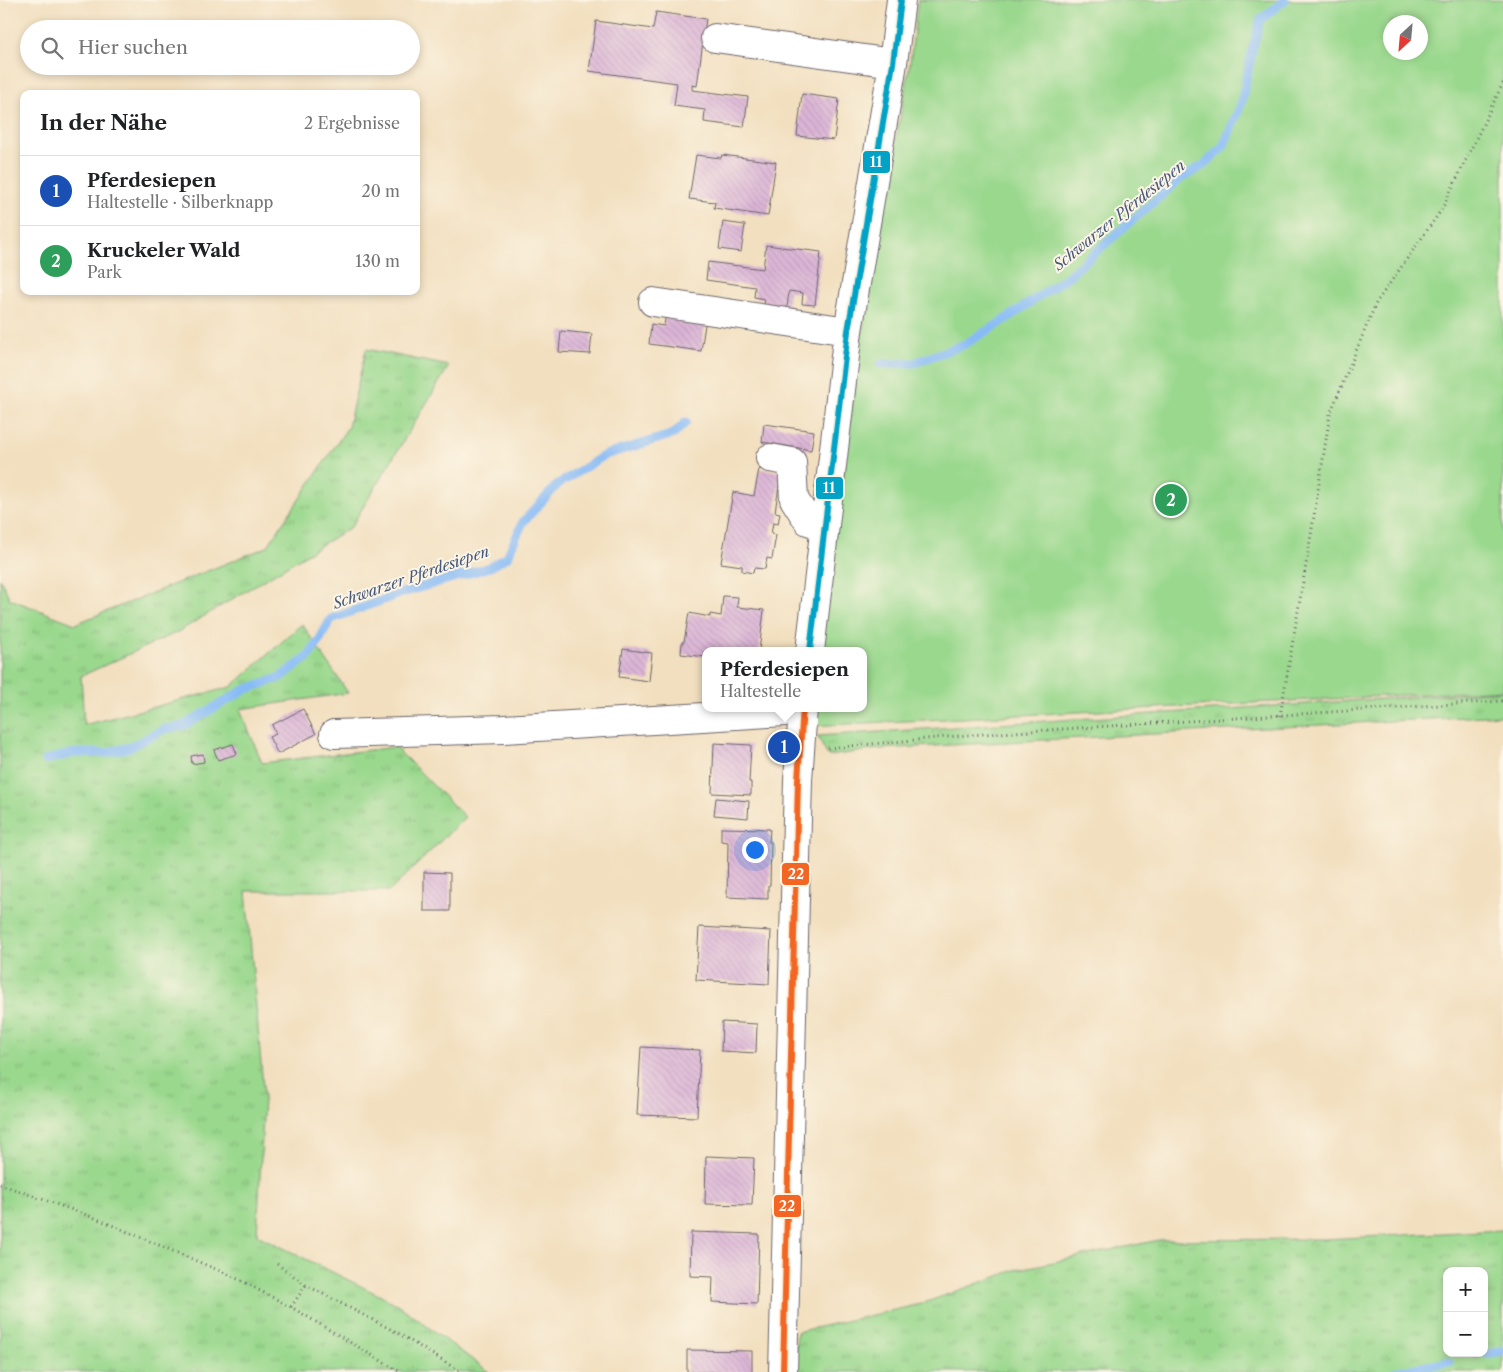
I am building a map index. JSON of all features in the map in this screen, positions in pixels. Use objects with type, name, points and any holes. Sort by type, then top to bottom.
[{"type":"street","points":[[810,647],[848,331],[893,64],[901,0]]},
{"type":"street","points":[[715,38],[893,64]]},
{"type":"street","points":[[653,302],[848,331]]},
{"type":"street","points":[[770,458],[792,462],[794,499],[808,521],[824,526]]},
{"type":"street","points":[[334,734],[504,729],[772,712]]},
{"type":"street","points":[[783,1372],[799,750],[803,712]]},
{"type":"path","points":[[1280,716],[1330,414],[1376,303],[1442,209],[1503,83]]},
{"type":"path","points":[[799,750],[968,735],[1503,701]]},
{"type":"path","points":[[0,1184],[95,1218],[232,1276],[291,1307],[400,1372]]},
{"type":"path","points":[[277,1264],[306,1286],[396,1332],[461,1372]]},
{"type":"path","points":[[291,1307],[306,1286]]},
{"type":"green space","points":[[918,0],[1503,0],[1503,690],[809,726],[811,712],[867,712],[867,647],[820,647],[865,310],[910,63]]},
{"type":"green space","points":[[366,349],[449,366],[351,527],[178,632],[81,676],[84,725],[231,687],[302,624],[348,693],[240,709],[262,763],[395,747],[465,817],[390,891],[246,891],[264,1098],[257,1235],[397,1304],[489,1372],[0,1372],[0,579],[10,599],[75,624],[267,547],[348,427]]},
{"type":"green space","points":[[1503,691],[1503,715],[879,749],[828,756],[817,736]]},
{"type":"green space","points":[[1503,1230],[1503,1372],[795,1372],[797,1332],[921,1304],[1015,1270],[1159,1240],[1324,1239]]},
{"type":"building","points":[[656,12],[706,19],[697,86],[692,85],[692,90],[748,97],[744,127],[704,122],[705,110],[674,106],[677,83],[589,71],[596,21],[653,29]]},
{"type":"building","points":[[802,94],[839,99],[834,140],[797,136]]},
{"type":"building","points":[[696,155],[721,158],[722,155],[776,162],[768,216],[714,208],[715,202],[689,199]]},
{"type":"building","points":[[723,222],[745,225],[741,252],[719,249]]},
{"type":"building","points":[[766,245],[821,252],[815,305],[802,304],[803,293],[789,291],[787,308],[764,305],[765,299],[754,297],[755,287],[706,280],[708,262],[763,269]]},
{"type":"building","points":[[666,312],[706,318],[701,351],[649,344],[651,324],[664,326]]},
{"type":"building","points":[[561,331],[592,334],[590,354],[559,352]]},
{"type":"building","points":[[764,424],[814,431],[811,450],[762,442]]},
{"type":"building","points":[[759,469],[781,472],[775,512],[780,513],[778,524],[773,523],[771,534],[776,535],[772,559],[767,558],[765,569],[754,568],[753,573],[742,571],[742,566],[721,563],[733,492],[754,496]]},
{"type":"building","points":[[723,596],[738,597],[737,607],[764,610],[759,647],[702,647],[702,657],[681,654],[689,613],[710,617],[710,614],[721,616]]},
{"type":"building","points":[[623,649],[652,653],[649,681],[619,677]]},
{"type":"building","points":[[303,709],[316,734],[278,754],[269,737],[276,734],[272,725]]},
{"type":"building","points":[[714,743],[751,745],[749,782],[751,782],[751,795],[712,793]]},
{"type":"building","points":[[233,744],[237,754],[218,760],[214,750]]},
{"type":"building","points":[[203,754],[204,762],[192,764],[191,756]]},
{"type":"building","points":[[716,798],[749,801],[748,818],[714,815]]},
{"type":"building","points":[[721,828],[770,829],[770,885],[768,886],[768,899],[727,897],[728,842],[721,841]]},
{"type":"building","points":[[424,872],[450,873],[450,911],[424,911]]},
{"type":"building","points":[[699,927],[771,931],[769,984],[696,980]]},
{"type":"building","points":[[722,1022],[757,1024],[756,1053],[721,1051]]},
{"type":"building","points":[[641,1047],[700,1050],[697,1117],[637,1115]]},
{"type":"building","points":[[706,1156],[754,1158],[752,1205],[705,1204]]},
{"type":"building","points":[[691,1232],[759,1234],[757,1304],[712,1302],[713,1277],[690,1276]]},
{"type":"building","points":[[687,1350],[752,1351],[752,1372],[687,1372]]},
{"type":"waterway","name":"Schwarzer Pferdesiepen","points":[[881,364],[914,363],[965,344],[1000,323],[1067,277],[1181,178],[1204,165],[1223,147],[1241,104],[1260,20],[1285,0]]},
{"type":"waterway","name":"Schwarzer Pferdesiepen","points":[[45,760],[75,753],[105,753],[130,747],[164,729],[183,726],[244,690],[279,678],[308,657],[331,619],[405,592],[490,567],[507,557],[523,522],[558,484],[605,455],[674,434],[686,422]]},
{"type":"waterway","points":[[1488,1354],[1503,1351]]},
{"type":"waterway","points":[[1393,1372],[1449,1362]]},
{"type":"transit line","name":"11","points":[[810,647],[848,331],[893,63],[901,0]]},
{"type":"transit line","name":"22","points":[[783,1372],[798,780],[803,712]]},
{"type":"place","name":"Kruckeler Wald","points":[[1171,500]]},
{"type":"place","name":"Pferdesiepen","points":[[784,747]]}]
